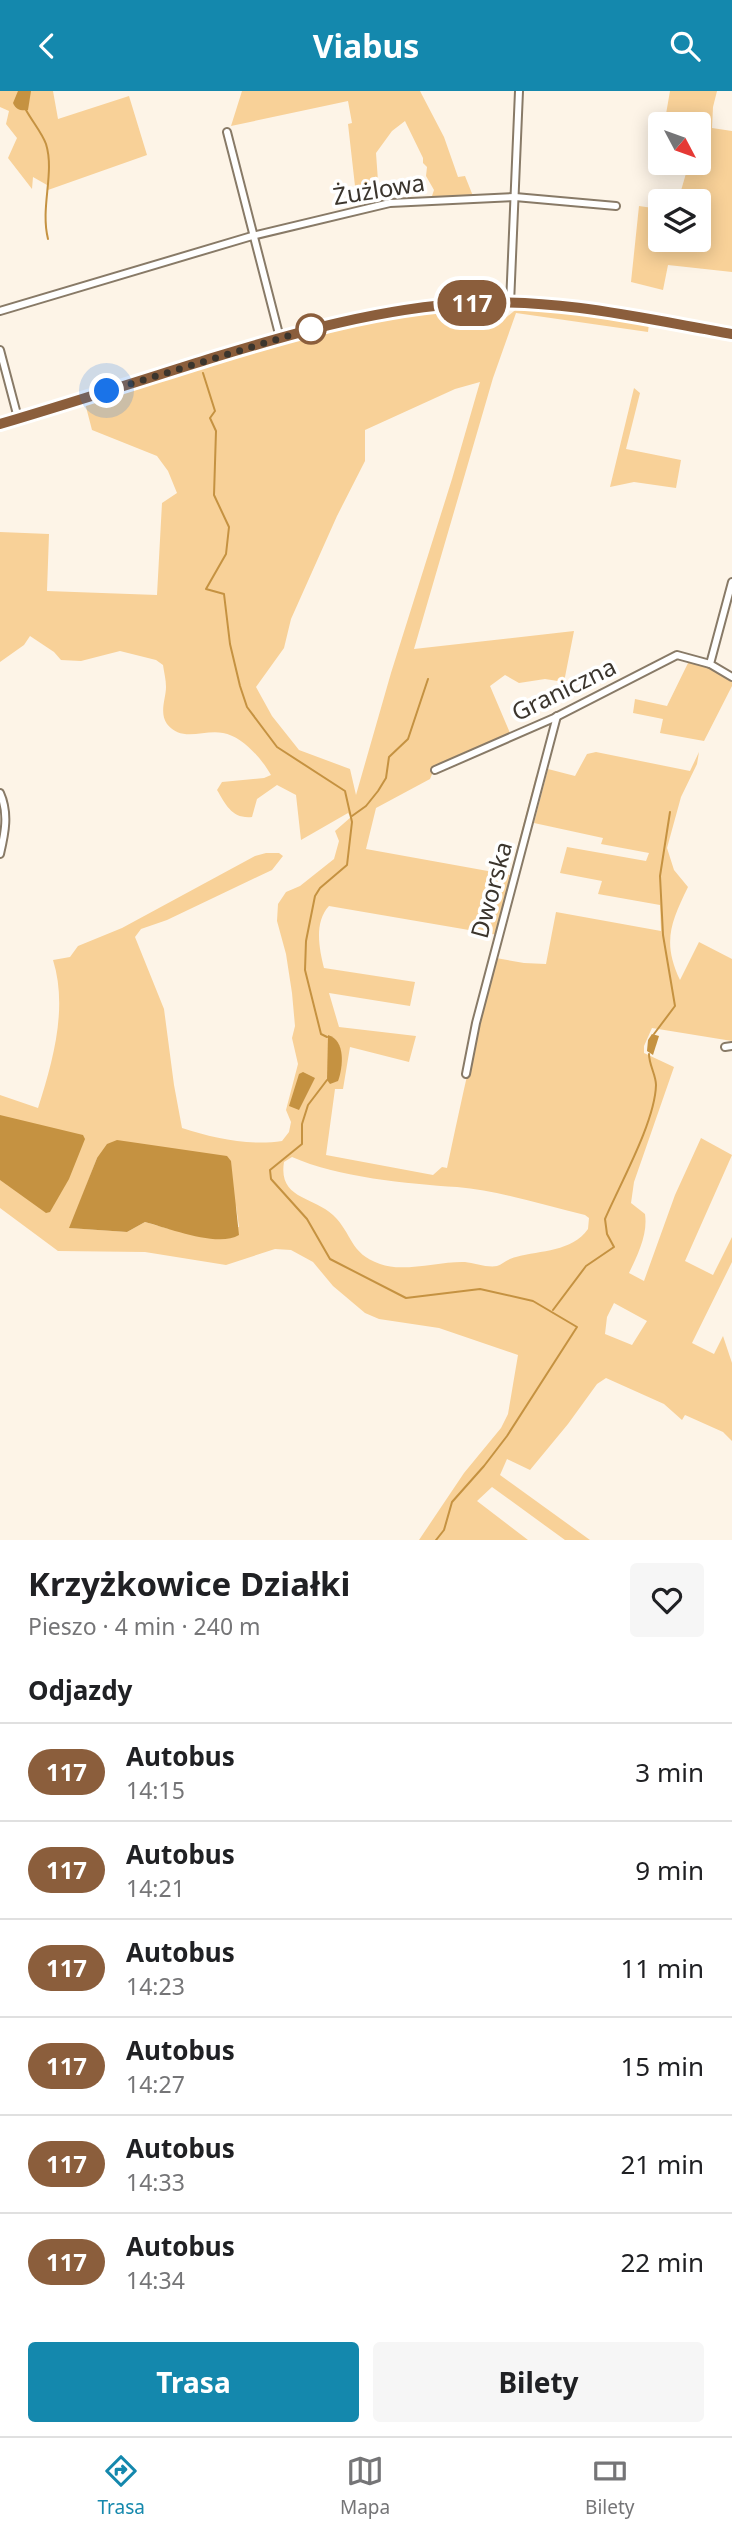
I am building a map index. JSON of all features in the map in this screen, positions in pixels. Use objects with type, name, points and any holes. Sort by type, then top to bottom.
[{"type":"main road","points":[[0,423],[310,329],[376,314],[431,306],[472,303],[601,310],[732,334]]},
{"type":"street","points":[[510,304],[519,91]]},
{"type":"street","points":[[227,132],[280,338]]},
{"type":"street","name":"Żużlowa","points":[[0,311],[252,236],[390,204],[515,197],[616,206]]},
{"type":"street","points":[[0,350],[18,418]]},
{"type":"street","points":[[710,664],[732,582]]},
{"type":"street","name":"Graniczna","points":[[435,770],[558,716],[677,655],[710,664],[732,677]]},
{"type":"street","name":"Dworska","points":[[466,1074],[475,1023],[558,716]]},
{"type":"street","points":[[0,793],[6,824],[0,854]]},
{"type":"shaded area","points":[[0,91],[53,91],[58,119],[129,96],[147,155],[48,190],[47,185],[33,177],[32,189],[8,158],[17,138],[6,124],[9,111],[0,107]]},
{"type":"shaded area","points":[[18,91],[31,91],[28,110],[14,105]]},
{"type":"shaded area","points":[[242,91],[420,91],[444,137],[458,177],[465,176],[473,196],[436,199],[432,196],[434,190],[426,176],[427,167],[405,121],[392,131],[376,153],[378,181],[355,186],[348,124],[352,123],[348,101],[231,126]]},
{"type":"shaded area","points":[[670,91],[717,91],[712,128],[732,131],[732,272],[668,265],[663,290],[631,282],[639,206],[648,207],[648,252],[711,252],[711,189],[681,189],[686,175],[711,175],[711,112],[666,112]]},
{"type":"shaded area","points":[[519,307],[599,314],[649,323],[648,332],[516,313],[493,378],[414,649],[574,631],[564,682],[545,679],[519,683],[505,675],[490,686],[510,733],[436,765],[430,779],[376,808],[366,849],[510,875],[536,776],[540,777],[498,935],[329,906],[324,912],[319,936],[324,968],[415,982],[410,1006],[329,993],[339,1027],[416,1036],[409,1062],[350,1047],[343,1089],[335,1089],[326,1155],[433,1175],[442,1167],[447,1168],[496,958],[546,964],[556,912],[661,931],[660,905],[598,894],[602,881],[560,873],[567,847],[646,861],[649,853],[601,844],[603,838],[534,823],[548,769],[575,776],[587,754],[596,752],[690,771],[699,752],[697,764],[681,797],[667,848],[674,870],[688,887],[673,922],[671,954],[680,980],[699,942],[732,959],[732,1041],[652,1028],[644,1046],[644,1053],[674,1067],[634,1182],[631,1203],[645,1214],[646,1221],[642,1244],[629,1273],[644,1281],[675,1195],[701,1138],[732,1155],[685,1261],[713,1275],[732,1237],[732,1262],[692,1343],[714,1354],[723,1336],[732,1363],[732,1441],[723,1432],[685,1415],[682,1420],[664,1404],[606,1378],[597,1384],[530,1470],[507,1459],[500,1475],[590,1540],[565,1540],[492,1487],[477,1501],[528,1540],[419,1540],[464,1473],[501,1428],[508,1414],[518,1355],[439,1328],[379,1319],[365,1313],[333,1286],[313,1262],[291,1250],[275,1249],[226,1265],[145,1252],[58,1251],[0,1208],[0,1095],[38,1108],[49,1072],[59,1016],[53,960],[70,957],[78,946],[122,928],[255,856],[266,853],[279,853],[283,856],[272,870],[167,920],[141,929],[135,937],[164,1009],[182,1128],[231,1140],[282,1141],[289,1132],[291,1122],[286,1110],[298,1064],[292,1038],[295,1026],[292,993],[277,921],[278,904],[286,892],[300,886],[334,859],[339,841],[335,831],[351,817],[348,813],[301,840],[296,795],[277,785],[257,799],[252,817],[235,813],[217,790],[222,782],[271,775],[251,749],[230,735],[216,732],[179,733],[167,724],[163,715],[166,687],[163,665],[156,660],[120,651],[81,661],[61,660],[30,636],[24,645],[0,662],[0,532],[49,534],[47,591],[157,595],[162,503],[177,493],[168,471],[157,456],[92,430],[85,403],[328,330],[444,310],[478,309],[495,320],[503,320]],"holes":[[[480,382],[356,795],[350,769],[299,750],[272,716],[256,687],[284,648],[291,619],[365,461],[365,430],[455,389]],[[292,1157],[351,1174],[506,1195],[585,1215],[589,1218],[588,1229],[581,1237],[565,1246],[513,1258],[497,1266],[465,1262],[410,1267],[389,1266],[370,1260],[362,1254],[333,1215],[292,1190],[286,1183],[284,1162]],[[97,1158],[236,1206],[239,1227],[169,1229],[145,1222],[127,1232],[70,1228]],[[614,1303],[647,1321],[632,1345],[605,1334],[607,1317]]]},
{"type":"shaded area","points":[[634,388],[640,393],[626,449],[681,460],[676,488],[634,482],[610,487]]},
{"type":"shaded area","points":[[689,661],[732,679],[732,686],[704,741],[660,733],[663,719],[633,713],[635,699],[667,706]]},
{"type":"shaded area","points":[[652,1034],[659,1036],[653,1055],[647,1051],[648,1040]]},
{"type":"shaded area","points":[[328,1035],[338,1042],[342,1055],[338,1081],[330,1084],[327,1080]]},
{"type":"shaded area","points":[[303,1072],[315,1078],[299,1110],[289,1106],[299,1074]]},
{"type":"shaded area","points":[[0,1115],[83,1135],[85,1139],[69,1179],[50,1212],[46,1213],[0,1180]]},
{"type":"shaded area","points":[[117,1140],[227,1156],[231,1161],[239,1235],[219,1239],[206,1238],[145,1222],[127,1232],[69,1228],[97,1158],[107,1144]]},
{"type":"waterway","points":[[26,110],[46,144],[48,155],[48,239]]},
{"type":"waterway","points":[[203,373],[215,411],[210,418],[216,431],[214,495],[229,527],[226,554],[206,589],[224,594],[230,644],[247,707],[277,747],[345,791],[352,822],[347,865],[320,888],[315,896],[306,941],[305,970],[321,1034],[327,1037]]},
{"type":"waterway","points":[[352,816],[366,806],[378,791],[386,778],[389,757],[408,739],[428,679]]},
{"type":"waterway","points":[[654,1034],[675,1006],[663,935],[660,876],[670,812]]},
{"type":"waterway","points":[[553,1310],[586,1266],[614,1247],[607,1234],[605,1219],[650,1117],[656,1085],[649,1054]]},
{"type":"waterway","points":[[327,1080],[308,1105],[302,1124],[302,1144],[270,1170],[271,1179],[307,1219],[330,1259],[406,1298],[480,1289],[533,1301],[577,1327],[507,1436],[452,1502],[444,1530],[436,1540]]},
{"type":"bus line","name":"117","points":[[0,424],[310,329],[376,314],[431,306],[472,303],[601,310],[732,334]]},
{"type":"route","points":[[107,391],[311,329]]}]
